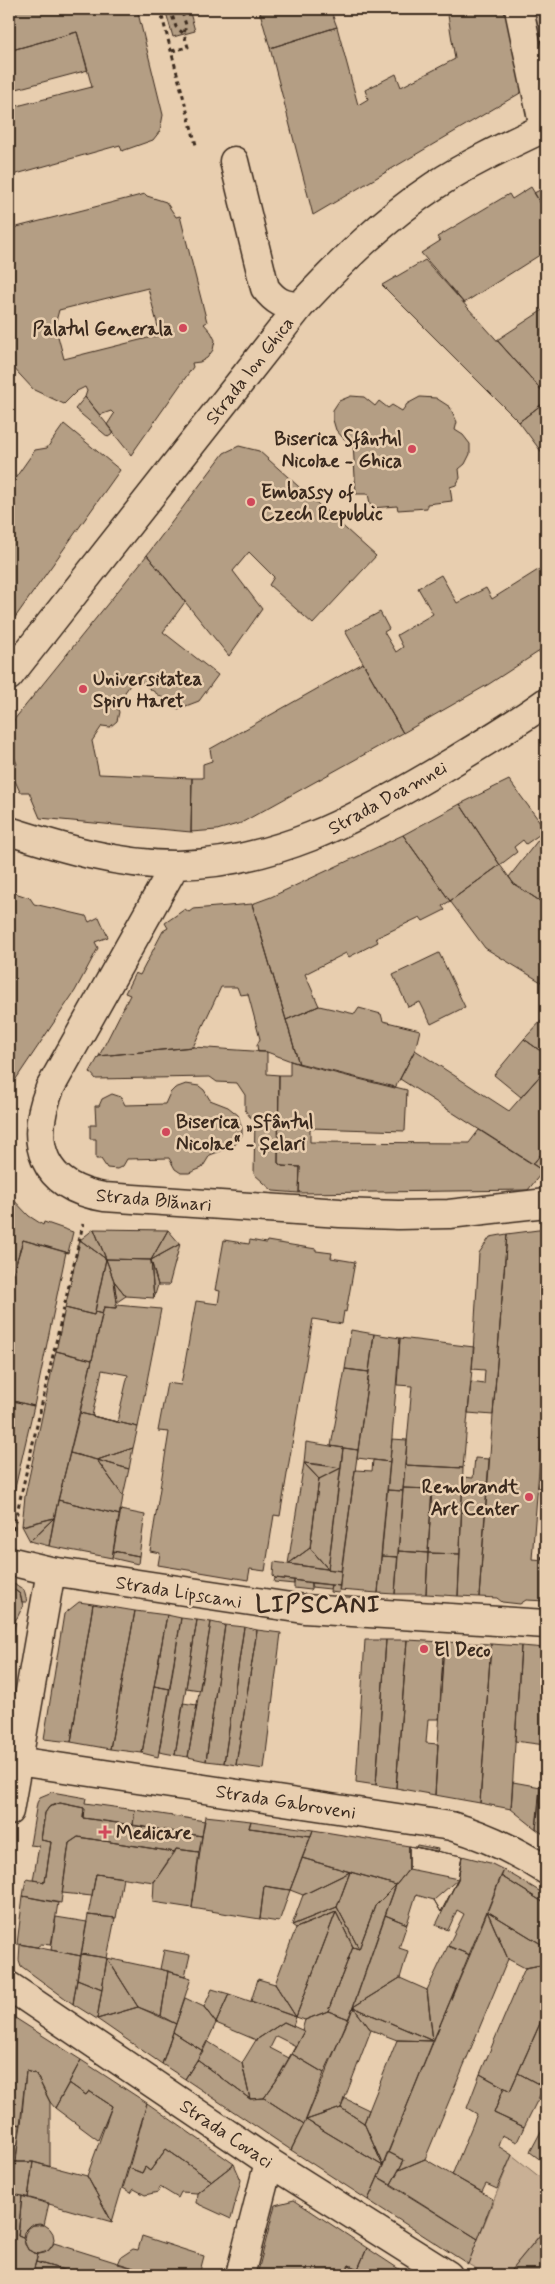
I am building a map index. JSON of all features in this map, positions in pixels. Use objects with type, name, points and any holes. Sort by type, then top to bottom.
[{"type":"street","points":[[519,9],[545,127]]},
{"type":"street","name":"Strada Ion Ghica","points":[[9,676],[300,306],[336,267],[400,210],[464,168],[545,127]]},
{"type":"street","points":[[234,161],[265,288],[268,321],[262,354]]},
{"type":"street","points":[[265,288],[274,300],[300,306]]},
{"type":"street","name":"Strada Doamnei","points":[[9,831],[98,855],[136,862],[175,865],[217,862],[253,855],[314,836],[352,820],[510,728],[546,702]]},
{"type":"street","name":"Strada Blănari","points":[[175,865],[50,1088],[42,1107],[39,1124],[40,1141],[51,1169],[61,1180],[74,1189],[90,1194],[320,1212],[398,1215],[449,1214],[546,1203]]},
{"type":"street","name":"Strada Lipscani","points":[[10,1550],[51,1571],[304,1610],[546,1624]]},
{"type":"street","points":[[9,1811],[16,1761],[51,1571]]},
{"type":"street","name":"Strada Gabroveni","points":[[16,1761],[451,1826],[482,1835],[513,1849],[546,1870]]},
{"type":"street","name":"Strada Covaci","points":[[9,1986],[269,2162],[448,2275]]},
{"type":"street","points":[[240,2275],[269,2162]]},
{"type":"path","points":[[160,9],[196,145]]},
{"type":"path","points":[[170,9],[176,27],[184,34]]},
{"type":"path","points":[[172,51],[188,47],[184,34],[186,25],[181,9]]},
{"type":"path","points":[[10,1550],[90,1194]]},
{"type":"path","points":[[542,1560],[546,1495]]},
{"type":"shaded area","points":[[532,9],[546,9],[546,69]]},
{"type":"shaded area","points":[[512,2155],[546,2182],[546,2227],[507,2275],[487,2275],[468,2264]]},
{"type":"building","points":[[9,9],[137,9],[163,115],[160,131],[153,140],[122,151],[120,145],[9,176],[9,108],[92,87],[77,32],[12,50],[9,46]]},
{"type":"building","points":[[165,9],[189,9],[195,31],[173,37]]},
{"type":"building","points":[[259,9],[334,9],[331,11],[337,27],[270,48]]},
{"type":"building","points":[[447,9],[505,9],[522,92],[313,215],[270,48],[337,27],[358,105],[368,99],[365,90],[396,74],[401,87],[455,59]]},
{"type":"building","points":[[77,32],[88,70],[9,91],[9,46],[12,50]]},
{"type":"building","points":[[531,187],[546,212],[546,251],[464,303],[421,253],[440,241],[437,237],[509,194],[512,199]]},
{"type":"building","points":[[546,187],[546,212],[534,193]]},
{"type":"building","name":"Palatul Generala","points":[[145,194],[166,202],[176,217],[180,216],[207,322],[204,324],[215,340],[213,350],[207,358],[200,362],[192,363],[193,367],[131,455],[107,425],[114,414],[111,411],[100,415],[85,397],[87,391],[85,387],[77,391],[64,404],[34,390],[9,363],[9,229]],"holes":[[[148,288],[160,335],[64,359],[55,325],[59,310]]]},
{"type":"building","points":[[425,260],[546,395],[546,401],[519,422],[382,285]]},
{"type":"building","points":[[546,308],[546,395],[497,340]]},
{"type":"building","name":"Biserica Sfântul Nicolae - Ghica","points":[[351,396],[364,397],[375,406],[379,401],[388,408],[392,405],[402,411],[407,404],[420,397],[436,398],[450,407],[457,422],[455,430],[463,435],[470,444],[470,454],[465,464],[459,469],[460,478],[456,485],[450,487],[452,501],[427,504],[427,508],[398,510],[397,506],[371,508],[368,494],[356,494],[353,443],[343,438],[336,430],[333,420],[333,410],[339,401]]},
{"type":"building","points":[[85,397],[114,433],[108,437],[75,409]]},
{"type":"building","points":[[546,401],[546,458],[519,422]]},
{"type":"building","points":[[64,424],[120,470],[9,626],[9,487],[35,450],[47,448]]},
{"type":"building","name":"Embassy of Czech Republic","points":[[239,446],[259,451],[376,556],[313,624],[269,585],[274,577],[249,552],[233,571],[262,609],[229,656],[147,555],[224,453]]},
{"type":"building","name":"Universitatea Spiru Haret","points":[[147,555],[185,602],[163,632],[218,675],[199,701],[178,709],[135,678],[116,705],[119,712],[117,721],[110,727],[102,726],[92,741],[99,774],[192,778],[191,832],[40,818],[29,792],[20,792],[11,772],[17,764],[9,744],[9,726]]},
{"type":"building","points":[[546,565],[546,647],[489,684],[403,733],[345,631],[380,612],[389,629],[384,632],[396,652],[403,647],[397,635],[433,614],[418,588],[441,575],[457,603],[486,588],[492,599]]},
{"type":"building","points":[[363,663],[403,733],[241,823],[217,830],[191,832],[192,778],[203,778],[203,764],[212,761],[210,749]]},
{"type":"building","points":[[509,780],[546,830],[526,844],[523,840],[514,847],[517,852],[500,865],[460,804]]},
{"type":"building","points":[[460,804],[500,865],[450,901],[403,835]]},
{"type":"building","points":[[546,830],[546,905],[514,884],[509,877]]},
{"type":"building","points":[[403,835],[450,901],[442,906],[445,910],[423,921],[420,917],[376,938],[378,942],[349,957],[346,953],[305,974],[319,1006],[286,1020],[252,904],[271,897]]},
{"type":"building","points":[[500,865],[514,884],[546,905],[546,985],[485,948],[450,901]]},
{"type":"building","points":[[9,891],[30,898],[34,904],[86,916],[89,922],[99,917],[108,937],[95,942],[98,948],[75,991],[12,1085],[9,1083]]},
{"type":"building","points":[[252,904],[299,1064],[267,1052],[258,1052],[257,1045],[260,1039],[248,994],[240,995],[237,987],[221,987],[193,1047],[99,1056],[130,995],[125,993],[135,973],[140,975],[163,931],[168,928],[165,923],[185,909],[189,912],[193,909]]},
{"type":"building","points":[[439,953],[465,1007],[431,1024],[420,1002],[408,1007],[393,975]]},
{"type":"building","points":[[319,1006],[355,1014],[359,1008],[381,1014],[383,1021],[420,1030],[415,1050],[395,1088],[299,1064],[286,1020]]},
{"type":"building","points":[[546,1016],[546,1055],[524,1039]]},
{"type":"building","points":[[524,1039],[546,1055],[546,1069],[521,1097],[494,1075]]},
{"type":"building","points":[[193,1047],[267,1052],[267,1074],[279,1075],[278,1163],[282,1166],[300,1167],[299,1193],[273,1191],[254,1174],[255,1118],[250,1117],[245,1110],[245,1095],[237,1083],[217,1082],[210,1077],[96,1079],[90,1072],[99,1056]]},
{"type":"building","points":[[415,1050],[509,1111],[546,1069],[546,1148],[533,1164],[400,1079]]},
{"type":"building","points":[[290,1061],[407,1090],[405,1131],[310,1128],[310,1142],[469,1143],[479,1130],[543,1171],[528,1190],[299,1193],[300,1167],[282,1166],[278,1163],[279,1075],[290,1075]]},
{"type":"building","name":"Biserica „Sfântul Nicolae“ - Șelari","points":[[186,1084],[199,1086],[210,1100],[228,1107],[238,1115],[242,1135],[234,1146],[210,1155],[202,1168],[189,1173],[181,1173],[175,1169],[169,1158],[127,1159],[123,1166],[117,1169],[107,1168],[101,1159],[96,1159],[96,1139],[90,1139],[90,1125],[96,1125],[95,1106],[99,1106],[102,1099],[112,1094],[121,1097],[125,1105],[165,1104],[170,1093],[175,1088]]},
{"type":"building","points":[[546,1148],[546,1170],[543,1171],[533,1164]]},
{"type":"building","points":[[9,1195],[29,1216],[43,1225],[44,1222],[73,1232],[68,1253],[23,1240],[9,1287]]},
{"type":"building","points":[[94,1229],[106,1259],[80,1240]]},
{"type":"building","points":[[94,1229],[168,1230],[151,1260],[106,1259]]},
{"type":"building","points":[[546,1229],[546,1380],[532,1559],[546,1560],[546,1601],[526,1600],[520,1604],[502,1602],[497,1598],[479,1597],[507,1234]]},
{"type":"building","points":[[168,1230],[180,1244],[151,1260]]},
{"type":"building","points":[[507,1234],[493,1415],[468,1413],[471,1382],[484,1384],[485,1370],[472,1369],[479,1253],[490,1237]]},
{"type":"building","points":[[23,1240],[66,1252],[34,1406],[9,1400],[9,1287]]},
{"type":"building","points":[[80,1240],[106,1259],[94,1315],[65,1308]]},
{"type":"building","points":[[224,1240],[249,1244],[250,1240],[266,1243],[267,1241],[316,1249],[316,1251],[332,1253],[331,1258],[355,1262],[342,1324],[313,1319],[280,1516],[274,1515],[265,1571],[250,1569],[248,1580],[158,1565],[160,1553],[150,1551],[169,1432],[158,1431],[167,1383],[181,1385],[196,1301],[218,1304],[220,1291],[215,1290]]},
{"type":"building","points":[[180,1244],[169,1285],[158,1285],[151,1260]]},
{"type":"building","points":[[106,1259],[151,1260],[154,1298],[126,1296],[114,1281]]},
{"type":"building","points":[[106,1259],[114,1281],[117,1302],[116,1308],[104,1307],[102,1314],[95,1312]]},
{"type":"building","points":[[151,1260],[158,1285],[154,1298]]},
{"type":"building","points":[[114,1281],[126,1296],[117,1302]]},
{"type":"building","points":[[116,1305],[161,1309],[138,1427],[80,1413],[104,1307],[116,1308]]},
{"type":"building","points":[[65,1308],[94,1315],[95,1312],[102,1314],[92,1360],[56,1351]]},
{"type":"building","points":[[351,1330],[374,1334],[369,1372],[345,1369]]},
{"type":"building","points":[[374,1334],[400,1338],[390,1462],[357,1458]]},
{"type":"building","points":[[400,1338],[474,1347],[463,1468],[405,1465],[412,1386],[397,1385]]},
{"type":"building","points":[[56,1351],[92,1360],[54,1518],[22,1526],[25,1496]]},
{"type":"building","points":[[345,1369],[369,1372],[358,1450],[331,1446]]},
{"type":"building","points":[[102,1370],[128,1375],[117,1422],[92,1416]]},
{"type":"building","points":[[9,1400],[34,1406],[9,1514]]},
{"type":"building","points":[[80,1413],[138,1427],[133,1448],[97,1460],[70,1453]]},
{"type":"building","points":[[392,1439],[407,1440],[403,1491],[387,1490]]},
{"type":"building","points":[[306,1442],[343,1448],[341,1468],[304,1463]]},
{"type":"building","points":[[133,1448],[129,1469],[97,1460]]},
{"type":"building","points":[[343,1448],[358,1450],[341,1571],[328,1569]]},
{"type":"building","points":[[70,1453],[97,1460],[123,1496],[120,1515],[58,1500]]},
{"type":"building","points":[[475,1458],[489,1459],[479,1597],[458,1596],[463,1477],[473,1478]]},
{"type":"building","points":[[97,1460],[129,1469],[123,1496]]},
{"type":"building","points":[[373,1460],[390,1462],[378,1593],[339,1590],[355,1470],[372,1471]]},
{"type":"building","points":[[304,1463],[317,1464],[341,1468],[319,1479]]},
{"type":"building","points":[[304,1463],[319,1479],[310,1548],[288,1564]]},
{"type":"building","points":[[405,1465],[463,1468],[460,1554],[428,1553],[432,1489],[403,1488]]},
{"type":"building","points":[[341,1468],[328,1569],[310,1548],[319,1479]]},
{"type":"building","points":[[403,1488],[432,1489],[428,1553],[398,1551]]},
{"type":"building","points":[[387,1490],[403,1491],[398,1557],[381,1556]]},
{"type":"building","points":[[58,1500],[120,1515],[112,1558],[49,1546]]},
{"type":"building","points":[[120,1510],[145,1515],[139,1556],[113,1551]]},
{"type":"building","points":[[54,1518],[49,1546],[30,1541]]},
{"type":"building","points":[[54,1518],[30,1541],[22,1526]]},
{"type":"building","points":[[310,1548],[328,1569],[288,1564]]},
{"type":"building","points":[[113,1551],[139,1556],[138,1564],[112,1558]]},
{"type":"building","points":[[398,1551],[428,1553],[426,1594],[395,1594]]},
{"type":"building","points":[[428,1553],[460,1554],[458,1596],[426,1594]]},
{"type":"building","points":[[381,1556],[398,1557],[395,1594],[378,1593]]},
{"type":"building","points":[[274,1562],[341,1571],[340,1586],[275,1578],[273,1576]]},
{"type":"building","points":[[275,1578],[294,1580],[294,1584],[274,1582]]},
{"type":"building","points":[[294,1580],[311,1583],[311,1590],[294,1588]]},
{"type":"building","points":[[12,1582],[24,1590],[27,1602],[22,1602],[20,1594],[10,1586]]},
{"type":"building","points":[[311,1583],[331,1585],[330,1589],[311,1587]]},
{"type":"building","points":[[331,1585],[340,1586],[339,1593],[330,1592]]},
{"type":"building","points":[[9,1586],[20,1594],[23,1606],[17,1618],[9,1623]]},
{"type":"building","points":[[79,1602],[93,1604],[71,1742],[44,1739],[64,1614]]},
{"type":"building","points":[[93,1604],[135,1611],[110,1749],[71,1742]]},
{"type":"building","points":[[135,1611],[167,1615],[142,1753],[110,1749]]},
{"type":"building","points":[[167,1615],[181,1618],[170,1689],[154,1686]]},
{"type":"building","points":[[181,1618],[197,1620],[175,1755],[159,1752]]},
{"type":"building","points":[[16,1619],[9,1659],[9,1623]]},
{"type":"building","points":[[197,1620],[211,1622],[200,1690],[186,1688]]},
{"type":"building","points":[[211,1622],[225,1625],[206,1761],[188,1757]]},
{"type":"building","points":[[225,1625],[244,1627],[224,1763],[206,1761]]},
{"type":"building","points":[[244,1627],[257,1630],[236,1765],[224,1763]]},
{"type":"building","points":[[257,1630],[281,1633],[264,1769],[236,1765]]},
{"type":"building","points":[[365,1640],[386,1640],[376,1785],[356,1782]]},
{"type":"building","points":[[386,1640],[407,1640],[396,1788],[376,1785]]},
{"type":"building","points":[[407,1640],[444,1642],[439,1719],[428,1719],[426,1743],[438,1744],[435,1795],[396,1788]]},
{"type":"building","points":[[444,1642],[491,1644],[480,1803],[435,1795]]},
{"type":"building","points":[[491,1644],[521,1646],[511,1809],[480,1803]]},
{"type":"building","points":[[521,1646],[546,1648],[545,1745],[515,1741]]},
{"type":"building","points":[[154,1686],[170,1689],[158,1757],[142,1753]]},
{"type":"building","points":[[183,1703],[197,1705],[188,1757],[175,1755]]},
{"type":"building","points":[[546,1722],[546,1836],[536,1829]]},
{"type":"building","points":[[513,1782],[541,1787],[536,1829],[511,1809]]},
{"type":"building","points":[[52,1792],[86,1798],[85,1803],[135,1810],[133,1825],[83,1818],[84,1808],[60,1803],[49,1807],[45,1813],[41,1840],[51,1842],[45,1882],[33,1880],[39,1846],[30,1845],[37,1803],[40,1797]]},
{"type":"building","points":[[60,1803],[84,1808],[83,1818],[202,1836],[199,1852],[176,1849],[175,1852],[78,1837],[69,1843],[61,1903],[23,1896],[26,1879],[45,1882],[51,1842],[41,1840],[45,1813],[49,1807]]},
{"type":"building","points":[[135,1810],[205,1821],[202,1836],[133,1825]]},
{"type":"building","points":[[205,1816],[251,1821],[249,1828],[311,1836],[290,1890],[264,1886],[260,1919],[192,1908]]},
{"type":"building","points":[[251,1821],[313,1830],[311,1836],[249,1828]]},
{"type":"building","points":[[313,1830],[409,1846],[409,1869],[396,1885],[302,1858]]},
{"type":"building","points":[[78,1837],[175,1852],[154,1882],[96,1874],[92,1896],[62,1893],[69,1843]]},
{"type":"building","points":[[417,1845],[438,1849],[437,1852],[416,1847]]},
{"type":"building","points":[[409,1846],[462,1856],[458,1879],[441,1912],[434,1900],[416,1895],[407,1924],[385,1915],[396,1885],[409,1869]]},
{"type":"building","points":[[409,1846],[462,1856],[458,1879],[409,1869]]},
{"type":"building","points":[[176,1849],[199,1852],[192,1908],[153,1902],[154,1882]]},
{"type":"building","points":[[462,1856],[490,1863],[504,1870],[470,1955],[448,1946],[464,1914],[457,1910],[448,1930],[436,1925],[458,1879]]},
{"type":"building","points":[[302,1858],[350,1872],[303,1895],[290,1890]]},
{"type":"building","points":[[504,1870],[546,1895],[546,1904],[501,1876]]},
{"type":"building","points":[[350,1872],[396,1885],[375,1906],[359,1949],[337,1907]]},
{"type":"building","points":[[350,1872],[337,1907],[292,1925],[303,1895]]},
{"type":"building","points":[[96,1874],[123,1878],[116,1918],[88,1915]]},
{"type":"building","points":[[501,1876],[546,1904],[546,1947],[487,1911]]},
{"type":"building","points":[[458,1879],[441,1912],[434,1900]]},
{"type":"building","points":[[396,1885],[349,2019],[328,2011],[353,1947],[359,1949],[375,1906]]},
{"type":"building","points":[[264,1886],[290,1890],[279,1922],[260,1919]]},
{"type":"building","points":[[23,1896],[58,1903],[51,1945],[41,1944],[37,1947],[17,1944]]},
{"type":"building","points":[[337,1907],[359,1949],[353,1947],[336,1912],[296,1928],[292,1925]]},
{"type":"building","points":[[487,1911],[546,1947],[546,1964],[525,1968],[508,1959]]},
{"type":"building","points":[[487,1911],[508,1959],[425,2159],[399,2170],[404,2160],[388,2152]]},
{"type":"building","points":[[336,1912],[296,2017],[275,1984],[296,1928]]},
{"type":"building","points":[[336,1912],[353,1947],[328,2011],[305,2020],[296,2017]]},
{"type":"building","points":[[88,1915],[115,1918],[107,1958],[81,1954]]},
{"type":"building","points":[[385,1915],[407,1924],[399,1948],[408,1951],[400,1978],[353,2007]]},
{"type":"building","points":[[56,1917],[87,1922],[81,1956],[51,1950]]},
{"type":"building","points":[[20,1944],[81,1956],[73,2004],[21,1966],[19,1960]]},
{"type":"building","points":[[448,1946],[470,1955],[433,2041],[427,1990]]},
{"type":"building","points":[[164,1950],[190,1955],[185,1976],[160,1969]]},
{"type":"building","points":[[81,1954],[107,1958],[102,1989],[77,1979]]},
{"type":"building","points":[[107,1958],[138,2007],[97,2019],[102,1989]]},
{"type":"building","points":[[107,1958],[168,1971],[161,2016],[138,2007]]},
{"type":"building","points":[[546,1964],[546,2010],[510,2091],[480,2074],[525,1968]]},
{"type":"building","points":[[168,1971],[191,1978],[176,2024],[161,2016]]},
{"type":"building","points":[[400,1978],[427,1990],[433,2041],[353,2007]]},
{"type":"building","points":[[77,1979],[102,1989],[97,2019],[73,2004]]},
{"type":"building","points":[[258,1979],[275,1984],[296,2017],[251,2001]]},
{"type":"building","points":[[212,1989],[229,1994],[216,2023],[204,2007]]},
{"type":"building","points":[[229,1994],[296,2017],[293,2026],[284,2022],[256,2040],[216,2023]]},
{"type":"building","points":[[185,1998],[204,2007],[216,2023],[203,2051],[173,2032]]},
{"type":"building","points":[[138,2007],[176,2024],[162,2064],[97,2019]]},
{"type":"building","points":[[353,2007],[371,2030],[341,2108],[306,2120]]},
{"type":"building","points":[[353,2007],[433,2041],[397,2040],[371,2030]]},
{"type":"building","points":[[546,2010],[546,2083],[544,2087],[518,2073]]},
{"type":"building","points":[[328,2011],[349,2019],[324,2073],[292,2054],[304,2031],[302,2030],[305,2020]]},
{"type":"building","points":[[12,2016],[81,2060],[55,2108],[36,2074],[26,2071],[21,2125],[9,2122],[9,2018]]},
{"type":"building","points":[[284,2022],[304,2031],[276,2081],[264,2098],[250,2099],[242,2063],[256,2040]]},
{"type":"building","points":[[173,2032],[203,2051],[185,2079],[162,2064]]},
{"type":"building","points":[[276,2036],[296,2046],[289,2058],[270,2048]]},
{"type":"building","points":[[397,2040],[433,2041],[383,2166],[364,2123]]},
{"type":"building","points":[[207,2041],[242,2063],[250,2099],[197,2060]]},
{"type":"building","points":[[292,2054],[324,2073],[304,2124],[264,2098]]},
{"type":"building","points":[[81,2060],[147,2103],[112,2222],[87,2176],[112,2106],[89,2091],[86,2095],[69,2083]]},
{"type":"building","points":[[197,2060],[250,2099],[264,2098],[304,2124],[291,2150],[185,2079]]},
{"type":"building","points":[[26,2071],[36,2074],[50,2102],[50,2167],[33,2162],[16,2162]]},
{"type":"building","points":[[518,2073],[544,2087],[524,2127],[494,2113],[504,2087],[510,2091]]},
{"type":"building","points":[[480,2074],[504,2087],[494,2113],[524,2127],[517,2142],[502,2135],[498,2146],[512,2155],[497,2189],[486,2184],[482,2192],[452,2175],[477,2114],[467,2108]]},
{"type":"building","points":[[69,2083],[86,2095],[89,2091],[112,2106],[98,2140],[55,2108]]},
{"type":"building","points":[[344,2098],[369,2110],[364,2123],[341,2108]]},
{"type":"building","points":[[147,2103],[234,2164],[212,2181],[166,2149],[150,2171],[145,2167],[142,2173],[129,2168]]},
{"type":"building","points":[[341,2108],[364,2123],[383,2166],[306,2120]]},
{"type":"building","points":[[306,2120],[383,2166],[368,2200],[291,2150]]},
{"type":"building","points":[[9,2122],[21,2125],[10,2193],[9,2193]]},
{"type":"building","points":[[546,2122],[546,2164],[530,2152]]},
{"type":"building","points":[[166,2149],[212,2181],[197,2193],[181,2192],[178,2198],[160,2187],[158,2192],[145,2195],[134,2189],[131,2193],[123,2188],[129,2168],[142,2173],[145,2167],[150,2171]]},
{"type":"building","points":[[388,2152],[404,2160],[391,2184],[378,2177]]},
{"type":"building","points":[[425,2159],[493,2199],[478,2239],[391,2184],[399,2170]]},
{"type":"building","points":[[16,2162],[33,2162],[28,2198],[10,2193]]},
{"type":"building","points":[[33,2162],[87,2176],[112,2222],[28,2198]]},
{"type":"building","points":[[234,2164],[241,2180],[231,2219],[196,2203],[197,2193]]},
{"type":"building","points":[[378,2177],[478,2239],[468,2264],[368,2200]]},
{"type":"building","points":[[9,2193],[22,2196],[18,2236],[23,2238],[28,2250],[38,2254],[32,2275],[9,2274]]},
{"type":"building","points":[[22,2196],[49,2203],[44,2225],[31,2225],[24,2232],[23,2238],[18,2236]]},
{"type":"building","points":[[294,2200],[367,2248],[358,2269],[349,2265],[344,2275],[257,2275],[275,2205]]},
{"type":"building","points":[[39,2224],[50,2228],[54,2239],[50,2250],[39,2254],[28,2250],[24,2239],[28,2228]]},
{"type":"building","points":[[546,2228],[546,2275],[507,2275]]},
{"type":"building","points":[[142,2236],[204,2256],[199,2275],[132,2275],[134,2268],[118,2264],[121,2257],[133,2249],[138,2250]]},
{"type":"building","points":[[54,2243],[134,2268],[132,2275],[81,2275],[36,2262],[38,2254],[48,2251]]},
{"type":"building","points":[[367,2248],[408,2275],[359,2275],[358,2269]]},
{"type":"building","points":[[36,2262],[81,2275],[32,2275]]},
{"type":"building","points":[[349,2265],[358,2269],[359,2275],[344,2275]]},
{"type":"place","name":"Palatul Generala","points":[[183,328]]},
{"type":"place","name":"Biserica Sfântul Nicolae - Ghica","points":[[412,449]]},
{"type":"place","name":"Embassy of Czech Republic","points":[[251,502]]},
{"type":"place","name":"Universitatea Spiru Haret","points":[[83,689]]},
{"type":"place","name":"Biserica „Sfântul Nicolae“ - Șelari","points":[[166,1132]]},
{"type":"place","name":"Rembrandt Art Center","points":[[529,1497]]},
{"type":"place","name":"El Deco","points":[[424,1649]]},
{"type":"place","name":"Medicare","points":[[105,1832]]},
{"type":"district","name":"LIPSCANI","points":[[318,1604]]}]
